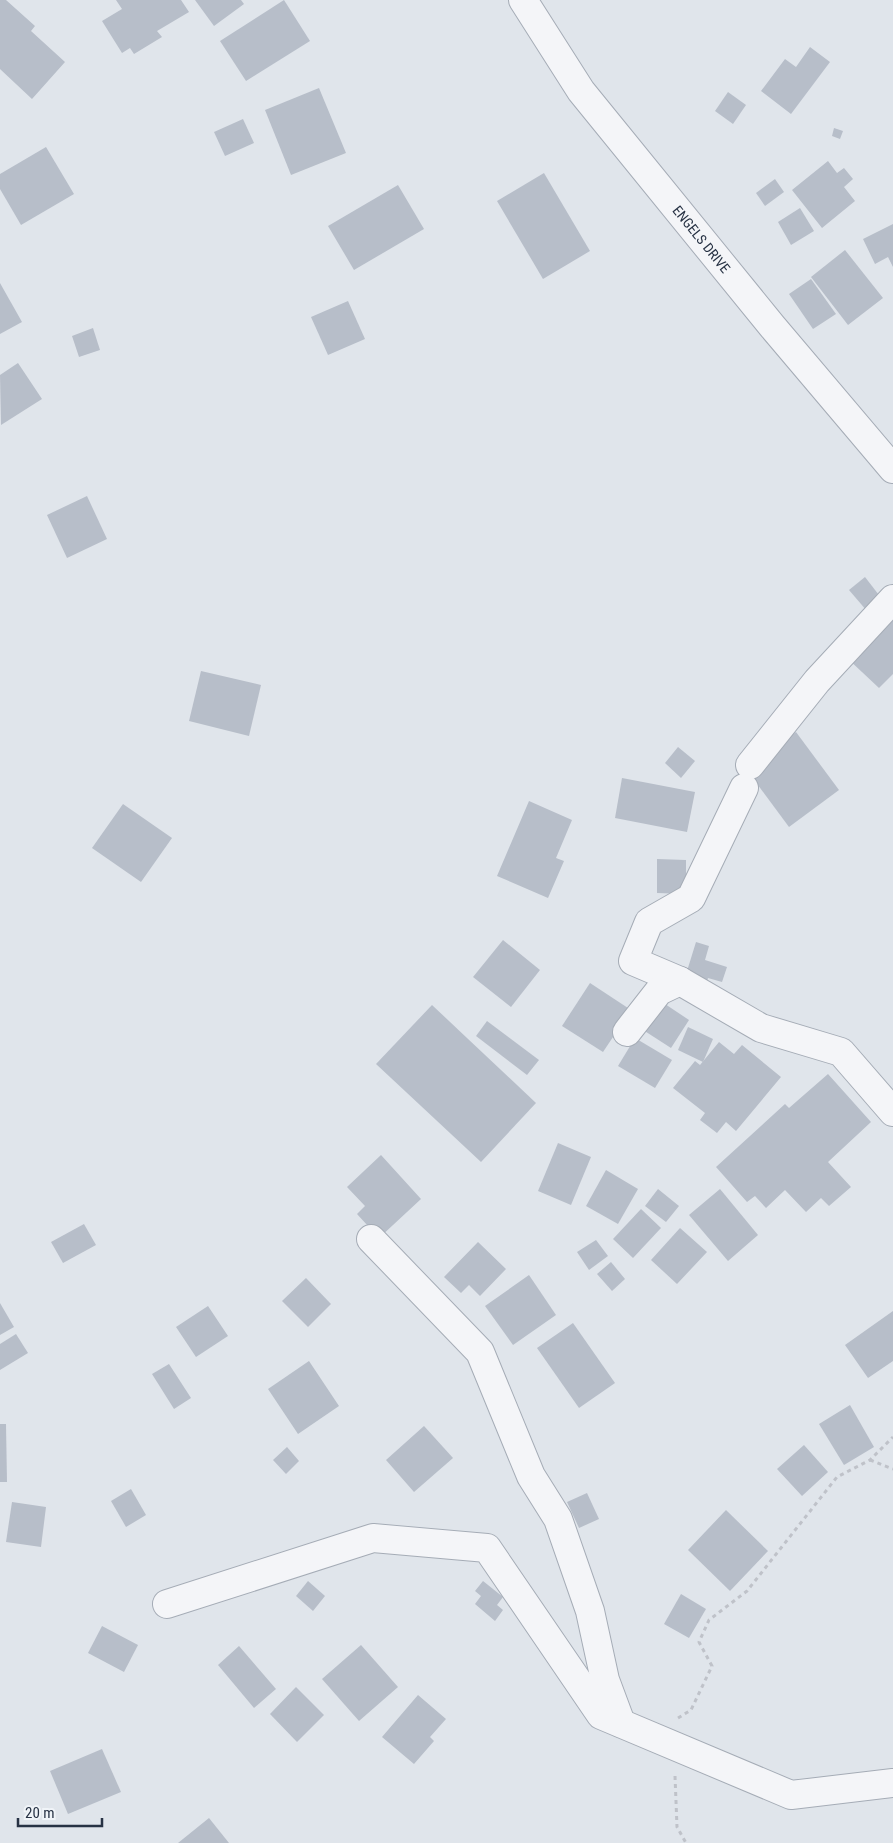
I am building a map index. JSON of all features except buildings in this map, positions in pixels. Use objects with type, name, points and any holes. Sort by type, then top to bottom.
[{"type":"street","name":"ENGELS DRIVE","points":[[522,0],[581,91],[772,326],[893,469]]},
{"type":"street","points":[[893,599],[817,681],[747,776],[692,898],[649,922],[633,961],[680,982],[761,1028],[841,1052],[893,1112]]},
{"type":"street","points":[[627,1032],[659,991],[680,982]]},
{"type":"street","points":[[372,1239],[480,1352],[531,1476],[558,1519],[590,1611],[604,1680],[621,1723]]},
{"type":"street","points":[[167,1604],[373,1538],[487,1548],[601,1715],[790,1795],[893,1783]]},
{"type":"path","points":[[686,1843],[677,1827],[673,1745],[678,1718],[691,1710],[712,1666],[699,1642],[709,1620],[747,1591],[837,1477],[870,1460],[893,1437]]},
{"type":"path","points":[[870,1460],[893,1469]]}]
